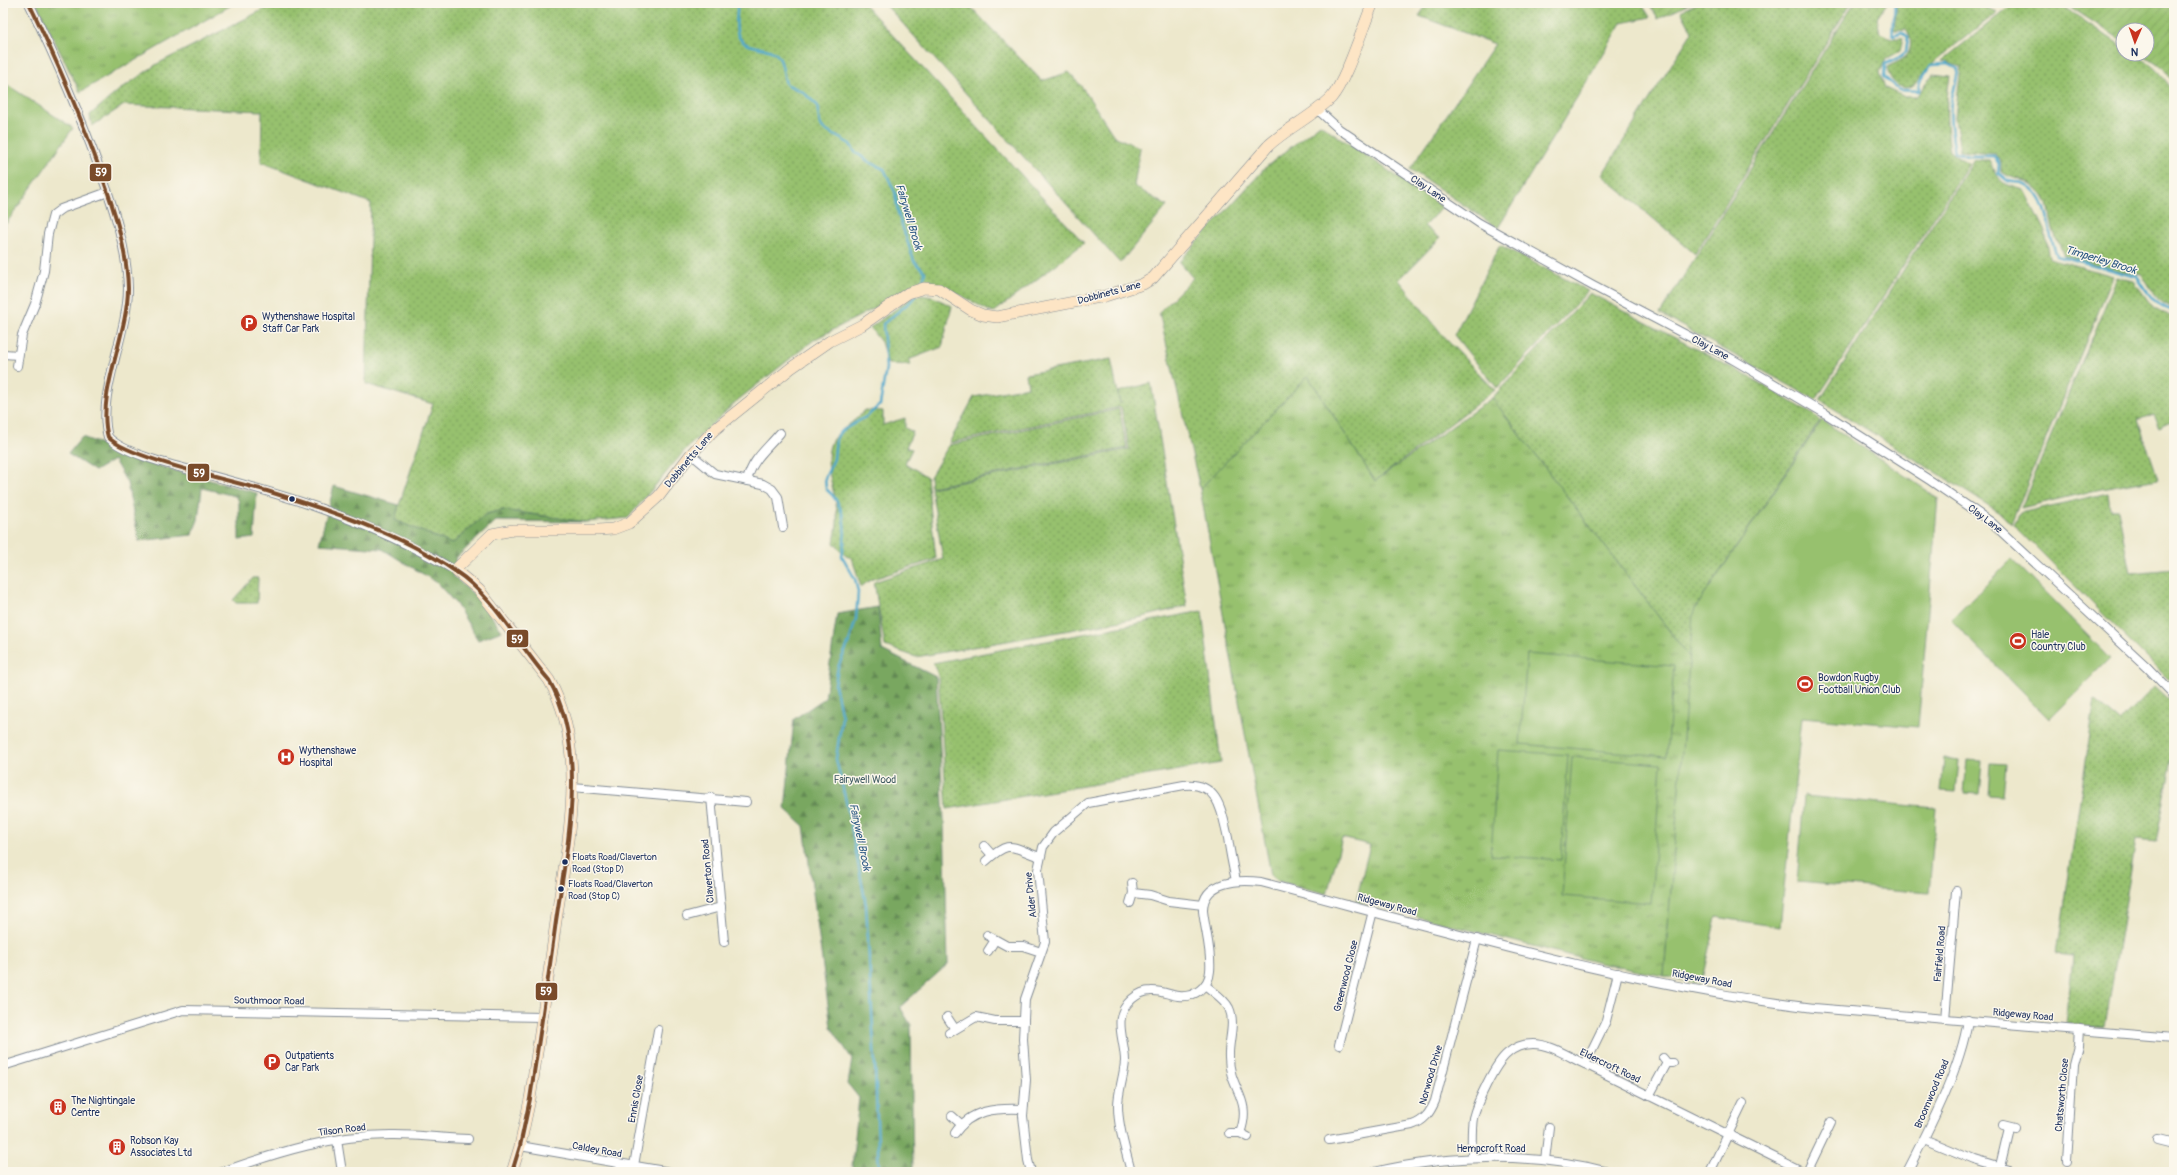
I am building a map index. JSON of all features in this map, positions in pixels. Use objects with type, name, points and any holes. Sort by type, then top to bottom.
[{"type":"street","points":[[29,3],[80,114],[108,192],[121,240],[128,287],[127,314],[104,412],[108,437],[119,446],[165,462],[266,491],[363,524],[419,549],[456,571],[479,590],[549,680],[558,695],[568,727],[573,802],[530,1099],[520,1146],[512,1172]]},
{"type":"street","points":[[1317,109],[1332,96],[1341,80],[1369,4]]},
{"type":"street","name":"Dobbinets Lane","points":[[908,293],[924,288],[939,289],[971,310],[983,315],[997,317],[1105,296],[1143,284],[1153,278],[1268,146],[1284,131],[1317,109]]},
{"type":"street","name":"Clay Lane","points":[[1317,109],[1339,129],[1479,223],[1593,286],[1732,359],[1826,414],[1931,481],[1991,522],[2148,667],[2174,695]]},
{"type":"street","points":[[17,366],[25,324],[35,304],[44,271],[53,214],[60,209],[108,192]]},
{"type":"street","name":"Dobbinetts Lane","points":[[456,571],[475,549],[492,534],[513,530],[614,529],[628,523],[659,496],[691,454],[714,430],[791,368],[830,341],[855,330],[908,293]]},
{"type":"street","points":[[4,354],[18,355]]},
{"type":"street","points":[[747,481],[753,463],[780,433]]},
{"type":"street","points":[[691,454],[714,474],[763,484],[772,489],[778,496],[783,527]]},
{"type":"street","name":"Alder Drive","points":[[1031,1172],[1028,1160],[1022,1109],[1026,1084],[1023,1039],[1026,996],[1041,952],[1045,935],[1041,888],[1038,877],[1040,857],[1046,843],[1054,832],[1088,803],[1131,794],[1196,785],[1210,792],[1220,806],[1236,881]]},
{"type":"street","points":[[572,787],[746,802]]},
{"type":"street","name":"Claverton Road","points":[[711,798],[724,942]]},
{"type":"street","points":[[984,846],[989,858],[1003,847],[1009,846],[1040,857]]},
{"type":"street","points":[[1131,1172],[1118,1113],[1119,1091],[1124,1064],[1119,1027],[1121,1014],[1131,1000],[1142,993],[1157,991],[1185,996],[1199,991],[1205,985],[1209,978],[1210,967],[1203,905],[1207,896],[1213,889],[1236,881]]},
{"type":"street","name":"Ridgeway Road","points":[[1236,881],[1261,882],[1477,939],[1618,973],[1793,1005],[2174,1038]]},
{"type":"street","points":[[1130,903],[1132,883]]},
{"type":"street","name":"Fairfield Road","points":[[1945,1019],[1956,891]]},
{"type":"street","points":[[1132,892],[1150,895],[1169,901],[1203,905]]},
{"type":"street","points":[[687,916],[721,907]]},
{"type":"street","name":"Greenwood Close","points":[[1339,1045],[1373,911]]},
{"type":"street","points":[[987,935],[1007,946],[1023,946],[1041,952]]},
{"type":"street","name":"Norwood Drive","points":[[1329,1140],[1412,1125],[1421,1121],[1430,1113],[1435,1101],[1477,939]]},
{"type":"street","points":[[988,951],[995,940]]},
{"type":"street","points":[[1585,1064],[1606,1021],[1618,973]]},
{"type":"street","points":[[1205,985],[1225,1002],[1231,1015],[1229,1061],[1233,1079],[1244,1103],[1246,1112],[1244,1135],[1229,1133]]},
{"type":"street","name":"Southmoor Road","points":[[3,1066],[183,1010],[542,1017]]},
{"type":"street","points":[[947,1017],[952,1031],[976,1017],[995,1021],[1024,1021]]},
{"type":"street","name":"Broomwood Road","points":[[1907,1172],[1924,1139],[1959,1055],[1968,1020]]},
{"type":"street","name":"Ennis Close","points":[[633,1169],[658,1030]]},
{"type":"street","name":"Chatsworth Close","points":[[2067,1162],[2073,1064],[2078,1045],[2079,1030]]},
{"type":"street","name":"Eldercroft Road","points":[[1472,1158],[1472,1129],[1476,1109],[1499,1064],[1506,1054],[1522,1046],[1541,1045],[1585,1064],[1805,1172]]},
{"type":"street","points":[[1649,1096],[1668,1061]]},
{"type":"street","points":[[1710,1172],[1744,1102]]},
{"type":"street","points":[[955,1133],[962,1125],[977,1114],[990,1109],[1022,1109]]},
{"type":"street","points":[[952,1116],[962,1125]]},
{"type":"street","points":[[1805,1172],[1832,1121]]},
{"type":"street","points":[[1545,1160],[1549,1126]]},
{"type":"street","points":[[2000,1166],[2009,1127]]},
{"type":"street","name":"Tilson Road","points":[[222,1172],[275,1153],[337,1140],[394,1135],[468,1140]]},
{"type":"street","points":[[1924,1139],[1975,1160],[2000,1166],[2015,1172]]},
{"type":"street","points":[[2157,1139],[2174,1143]]},
{"type":"street","points":[[337,1140],[342,1172]]},
{"type":"street","name":"Caldey Road","points":[[520,1146],[633,1169],[670,1172]]},
{"type":"street","name":"Hempcroft Road","points":[[1374,1172],[1433,1161],[1503,1157],[1545,1160],[1609,1172]]},
{"type":"green space","points":[[36,3],[235,3],[80,92]]},
{"type":"green space","points":[[276,3],[863,3],[1084,243],[993,313],[946,287],[912,285],[879,306],[815,339],[739,399],[686,449],[628,518],[585,522],[503,510],[486,514],[452,544],[394,520],[433,404],[366,384],[371,203],[261,162],[262,111],[124,105],[92,126],[90,115],[118,91],[157,64]]},
{"type":"green space","points":[[884,3],[967,3],[1042,81],[1069,72],[1082,87],[1114,136],[1140,148],[1134,186],[1167,206],[1120,263]]},
{"type":"green space","points":[[1428,3],[1641,3],[1650,17],[1622,23],[1498,228],[1410,169],[1495,44],[1419,16]]},
{"type":"green space","points":[[1648,3],[1691,3],[1658,19]]},
{"type":"green space","points":[[1697,3],[1851,3],[1695,254],[1602,175],[1692,32],[1681,11]]},
{"type":"green space","points":[[1854,3],[1887,3],[1877,18],[1880,33],[1892,38],[1903,38],[1900,51],[1886,59],[1880,72],[1885,88],[1905,97],[1916,97],[1933,74],[1950,76],[1947,96],[1947,114],[1950,151],[1969,164],[1816,400],[1660,314]]},
{"type":"green space","points":[[1897,3],[1973,3],[1998,12],[1937,59],[1915,84],[1907,88],[1903,88],[1892,80],[1887,67],[1904,58],[1909,52],[1911,44],[1906,29],[1894,30]]},
{"type":"green space","points":[[2014,3],[2058,3],[2115,42],[2115,62],[2147,62],[2164,78],[2174,92],[2174,307],[2163,303],[2155,295],[2142,275],[2116,270],[2064,255],[2055,235],[2045,197],[2034,186],[2001,172],[2001,163],[1995,154],[1960,151],[1955,117],[1961,67],[1942,61]]},
{"type":"green space","points":[[2064,3],[2174,3],[2174,83],[2163,68],[2154,62],[2155,22],[2115,22],[2115,36]]},
{"type":"green space","points":[[3,82],[73,128],[3,228]]},
{"type":"green space","points":[[1320,124],[1442,207],[1424,226],[1440,238],[1399,280],[1445,338],[1495,390],[1375,481],[1308,376],[1200,489],[1159,312],[1193,278],[1179,262],[1266,167]]},
{"type":"green space","points":[[1974,160],[1990,160],[2001,181],[2024,190],[2045,232],[2050,258],[2113,276],[2011,524],[1999,512],[1820,400]]},
{"type":"green space","points":[[1500,245],[1588,291],[1497,388],[1454,335]]},
{"type":"green space","points":[[2117,277],[2134,281],[2154,309],[2174,317],[2174,420],[2159,427],[2153,414],[2138,420],[2158,479],[2101,489],[2021,508]]},
{"type":"green space","points":[[1590,293],[1753,379],[1814,415],[1820,421],[1695,609],[1690,658],[1492,398]]},
{"type":"green space","points":[[921,295],[933,297],[952,306],[942,347],[908,360],[911,365],[888,364],[881,342],[870,328],[909,299]]},
{"type":"green space","points":[[1111,359],[1120,404],[1118,392],[1151,383],[1187,606],[1138,618],[916,657],[885,646],[874,582],[943,559],[931,488],[1129,449],[1121,407],[949,443],[974,397],[1028,387],[1026,374]]},
{"type":"green space","points":[[1308,376],[1375,481],[1492,398],[1690,658],[1664,976],[1599,963],[1356,901],[1370,845],[1342,838],[1327,894],[1278,881],[1271,875],[1200,489]]},
{"type":"green space","points":[[1119,409],[1127,448],[931,487],[930,477],[949,445]]},
{"type":"green space","points":[[865,410],[883,411],[883,425],[905,418],[905,428],[913,432],[906,447],[912,449],[905,463],[927,477],[936,559],[870,580],[861,587],[852,558],[846,556],[834,543],[837,515],[828,457],[829,447],[833,439]]},
{"type":"green space","name":"Bowdon Rugby Football Union Club","points":[[1822,420],[1938,498],[1918,727],[1802,717],[1780,927],[1716,917],[1701,984],[1664,976],[1693,614]]},
{"type":"green space","points":[[82,437],[166,468],[257,493],[254,538],[239,540],[239,501],[235,496],[202,488],[198,520],[192,535],[139,541],[127,483],[114,460],[95,471],[68,454]]},
{"type":"green space","points":[[334,486],[399,505],[395,520],[452,544],[486,514],[503,510],[585,522],[496,521],[456,558],[453,576],[478,598],[502,631],[478,640],[456,604],[436,582],[382,549],[319,544]]},
{"type":"green space","points":[[2108,493],[2110,509],[2118,509],[2130,573],[2174,569],[2174,685],[2014,525],[2020,513]]},
{"type":"green space","points":[[2012,559],[2110,658],[2049,719],[1951,620]]},
{"type":"green space","points":[[253,578],[258,578],[257,603],[236,603],[233,600]]},
{"type":"green space","name":"Fairywell Wood","points":[[878,607],[882,650],[936,677],[944,820],[948,964],[900,1007],[911,1025],[913,1172],[856,1172],[852,1167],[859,1098],[848,1084],[852,1059],[831,1027],[804,826],[785,809],[794,719],[825,698],[837,614]]},
{"type":"green space","points":[[1202,611],[1221,763],[947,809],[938,675],[933,663]]},
{"type":"green space","points":[[1527,654],[1674,666],[1667,756],[1520,744]]},
{"type":"green space","points":[[2155,686],[2174,704],[2174,749],[2156,842],[2136,840],[2105,1027],[2066,1024],[2073,956],[2057,954],[2095,700],[2120,721]]},
{"type":"green space","points":[[1498,750],[1568,755],[1561,860],[1491,855]]},
{"type":"green space","points":[[1572,757],[1661,764],[1651,903],[1562,896]]},
{"type":"green space","points":[[1944,758],[1959,760],[1956,792],[1941,791]]},
{"type":"green space","points":[[1967,760],[1982,761],[1979,794],[1964,793]]},
{"type":"green space","points":[[1990,763],[2006,764],[2003,796],[1988,795]]},
{"type":"green space","points":[[1804,796],[1936,808],[1929,893],[1797,882]]},
{"type":"waterway","name":"Fairywell Brook","points":[[737,3],[736,28],[739,37],[743,42],[770,50],[775,53],[780,59],[786,84],[803,92],[817,105],[820,125],[825,130],[850,144],[855,152],[871,163],[884,169],[895,192],[898,213],[914,261],[925,272],[922,285]]},
{"type":"waterway","name":"Timperley Brook","points":[[1894,3],[1895,10],[1892,26],[1893,35],[1902,32],[1908,37],[1906,52],[1897,59],[1885,64],[1884,77],[1899,90],[1919,91],[1919,83],[1931,65],[1948,64],[1958,69],[1950,108],[1955,152],[1968,156],[1994,156],[1999,164],[1998,173],[2008,181],[2027,185],[2038,195],[2046,211],[2051,238],[2057,255],[2137,277],[2148,294],[2156,302],[2161,306],[2174,311]]},
{"type":"waterway","name":"Fairywell Brook","points":[[879,1172],[866,905],[848,810],[836,759],[842,717],[835,685],[838,667],[849,642],[856,619],[858,592],[855,579],[842,556],[845,538],[842,511],[833,496],[826,489],[825,478],[834,459],[836,439],[840,432],[867,416],[880,405],[886,368],[883,324],[911,301],[916,295]]},
{"type":"transit line","name":"59","points":[[29,3],[49,45],[85,129],[115,215],[125,259],[128,288],[127,306],[106,403],[105,420],[108,437],[119,445],[158,461],[267,491],[340,515],[388,534],[433,557],[469,582],[494,608],[549,680],[561,707],[569,737],[572,767],[572,799],[569,830],[530,1099],[520,1146],[512,1172]]},
{"type":"place","name":"Wythenshawe Hospital Staff Car Park","points":[[249,323]]},
{"type":"place","name":"Hale Country Club","points":[[2018,641]]},
{"type":"place","name":"Bowdon Rugby Football Union Club","points":[[1805,684]]},
{"type":"place","name":"Wythenshawe Hospital","points":[[286,757]]},
{"type":"place","name":"Floats Road/Claverton Road (Stop D)","points":[[565,862]]},
{"type":"place","name":"Floats Road/Claverton Road (Stop C)","points":[[561,889]]},
{"type":"place","name":"Outpatients Car Park","points":[[272,1062]]},
{"type":"place","name":"The Nightingale Centre","points":[[58,1107]]},
{"type":"place","name":"Robson Kay Associates Ltd","points":[[117,1147]]}]
